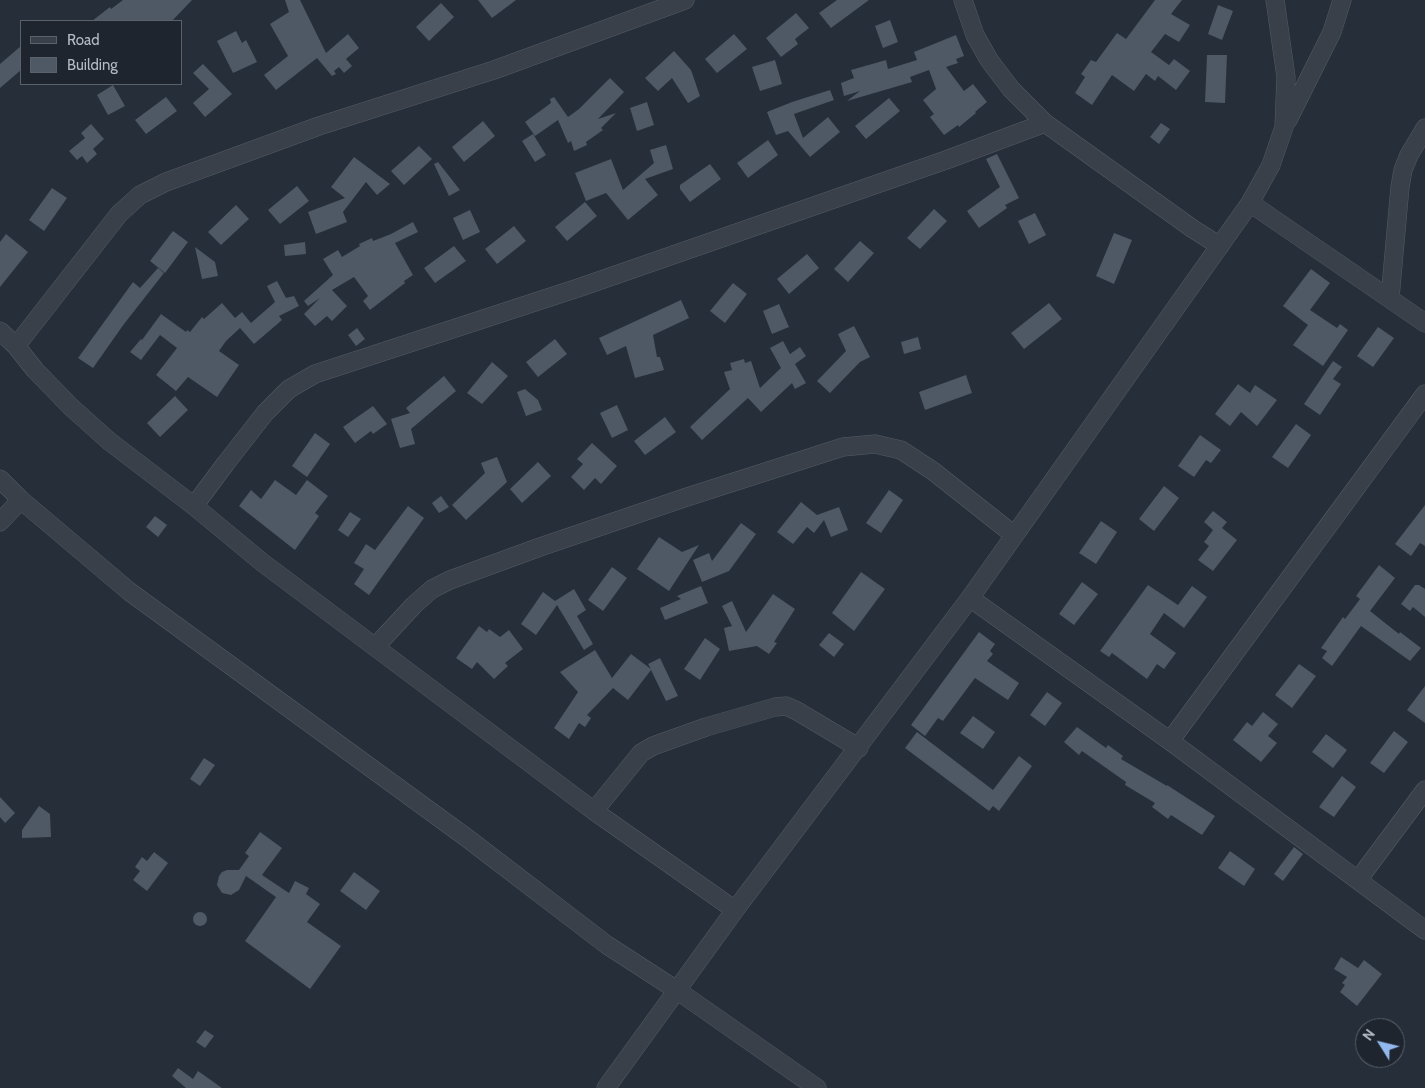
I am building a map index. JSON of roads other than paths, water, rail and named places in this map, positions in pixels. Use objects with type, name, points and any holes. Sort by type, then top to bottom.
[{"type":"street","points":[[16,346],[119,214],[140,195],[166,182],[319,126],[494,70],[685,0]]},
{"type":"street","points":[[963,0],[976,35],[989,60],[1011,89],[1045,123],[1220,246]]},
{"type":"street","points":[[1275,0],[1286,77],[1284,128]]},
{"type":"street","points":[[606,1088],[735,910],[859,748],[970,598],[1250,203],[1271,165],[1284,128],[1332,32],[1342,0]]},
{"type":"street","points":[[194,506],[265,413],[289,390],[315,374],[599,280],[946,160],[1045,123]]},
{"type":"street","points":[[1390,298],[1403,170],[1409,155],[1425,128]]},
{"type":"street","points":[[1250,203],[1425,323]]},
{"type":"street","points":[[0,331],[16,346],[35,370],[102,436],[194,506],[263,563],[594,811],[735,910]]},
{"type":"street","points":[[1170,741],[1425,394]]},
{"type":"street","points":[[375,647],[414,605],[432,589],[450,580],[687,497],[843,447],[876,444],[901,450],[933,472],[1014,535]]},
{"type":"street","points":[[0,479],[21,500],[130,592],[460,833],[607,945],[678,991],[817,1088]]},
{"type":"street","points":[[0,522],[21,500]]},
{"type":"street","points":[[970,598],[1170,741],[1425,930]]},
{"type":"street","points":[[594,811],[641,753],[653,746],[706,727],[776,707],[786,706],[797,711],[859,748]]},
{"type":"street","points":[[1358,880],[1425,790]]}]
